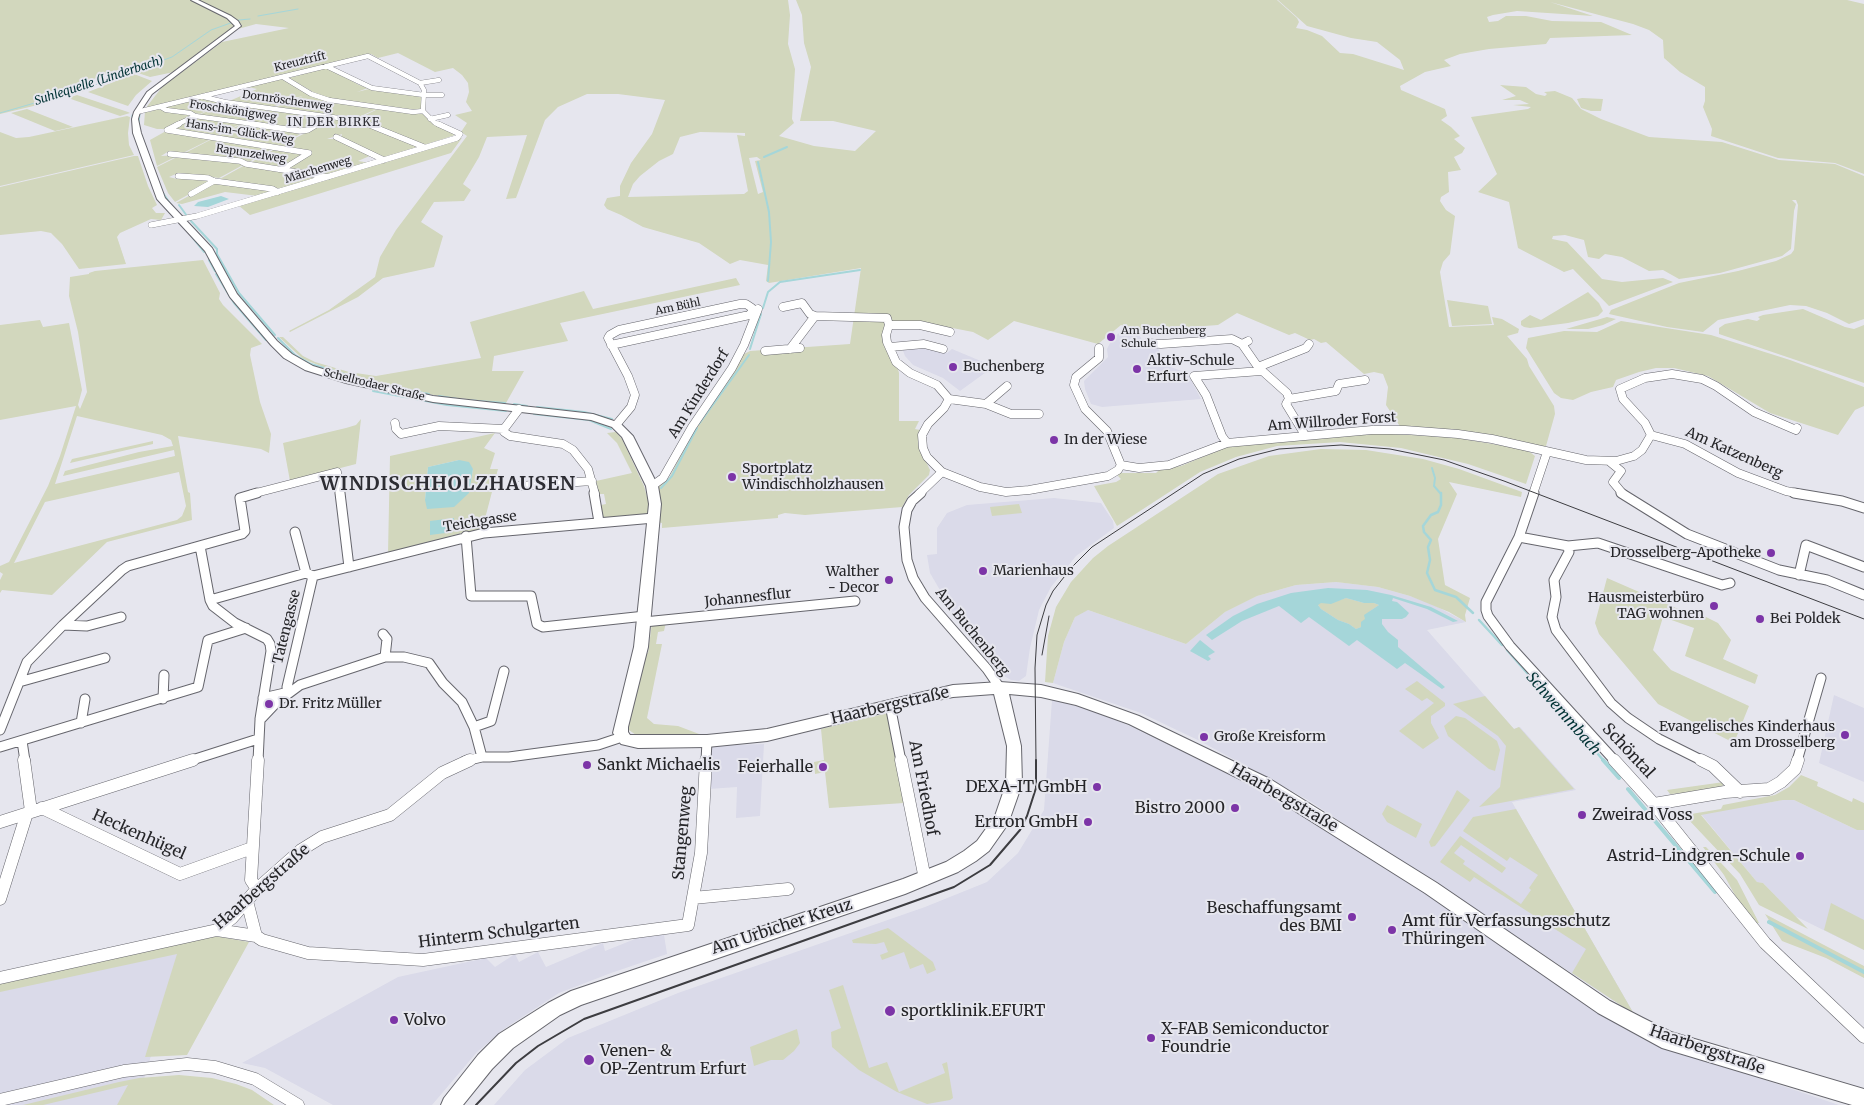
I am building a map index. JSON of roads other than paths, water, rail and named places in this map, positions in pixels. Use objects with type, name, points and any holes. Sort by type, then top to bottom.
[{"type":"street","points":[[137,112],[150,93],[238,26],[235,21],[194,0]]},
{"type":"street","name":"Kreuztrift","points":[[137,112],[363,57],[371,57],[420,83]]},
{"type":"street","points":[[326,66],[372,88],[424,95],[442,95]]},
{"type":"street","points":[[283,77],[311,94],[324,98],[413,112],[423,111]]},
{"type":"street","points":[[439,80],[420,83],[424,95],[423,111],[430,119],[448,115]]},
{"type":"street","name":"Kreuztrift","points":[[242,86],[256,89]]},
{"type":"street","name":"Dornröschenweg","points":[[202,96],[225,102],[331,117],[371,125],[424,148]]},
{"type":"street","name":"Froschkönigweg","points":[[161,106],[166,110],[190,113],[195,116],[305,131],[331,117]]},
{"type":"street","name":"Schellrodaer Straße","points":[[137,112],[135,125],[137,133],[157,191],[166,207],[209,250],[239,303],[288,356],[325,374],[409,394],[452,402],[593,417],[616,425]]},
{"type":"street","name":"Hans-im-Glück-Weg","points":[[195,116],[167,130],[309,153],[284,169]]},
{"type":"street","name":"Märchenweg","points":[[151,225],[181,221],[457,138],[460,134],[430,119]]},
{"type":"street","points":[[336,137],[384,160]]},
{"type":"street","name":"Rapunzelweg","points":[[170,154],[231,160],[328,177]]},
{"type":"street","points":[[178,176],[190,176],[273,189],[279,192]]},
{"type":"street","points":[[190,194],[214,181]]},
{"type":"street","points":[[783,307],[802,303],[810,314],[815,316],[888,321],[920,325],[950,332]]},
{"type":"street","name":"Am Bühl","points":[[740,304],[746,304],[752,308],[754,313],[611,345],[608,338],[619,330],[740,304]]},
{"type":"street","name":"Am Kinderdorf","points":[[652,486],[663,478],[692,427],[732,368],[744,345],[754,313]]},
{"type":"street","points":[[790,349],[815,316]]},
{"type":"street","points":[[888,321],[886,335],[896,362],[901,368],[937,385],[949,399]]},
{"type":"street","points":[[1147,344],[1162,348],[1232,339],[1245,342],[1259,369],[1287,394],[1289,399]]},
{"type":"street","points":[[890,347],[924,344],[943,349]]},
{"type":"street","points":[[1227,443],[1222,436],[1209,401],[1194,376],[1259,369],[1306,348],[1309,344]]},
{"type":"street","points":[[611,345],[628,376],[635,395],[631,407],[616,425],[627,436],[652,486],[655,498],[641,647],[621,727],[622,737]]},
{"type":"street","points":[[765,351],[800,348]]},
{"type":"street","points":[[949,399],[944,408],[928,424],[922,436],[923,448],[927,456],[936,468],[942,472],[980,488],[1006,492],[1029,490],[1108,476],[1118,470],[1121,465],[1107,431],[1084,409],[1077,394],[1074,381],[1099,358],[1099,348]]},
{"type":"street","points":[[1652,435],[1646,423],[1623,399],[1620,389],[1645,378],[1672,374],[1702,379],[1716,386],[1754,412],[1796,430],[1797,428]]},
{"type":"street","points":[[1289,399],[1336,391],[1339,384],[1365,380]]},
{"type":"street","points":[[986,404],[1007,386]]},
{"type":"street","points":[[949,399],[986,404],[1011,414],[1039,414]]},
{"type":"street","points":[[1289,399],[1286,404],[1305,435]]},
{"type":"street","points":[[395,423],[396,429],[401,434],[440,426],[496,430],[504,429],[519,409]]},
{"type":"street","points":[[504,429],[506,434],[510,436],[545,440],[568,447],[582,459],[592,481],[599,522]]},
{"type":"street","name":"Am Willroder Forst","points":[[1121,465],[1139,468],[1169,465],[1227,443],[1372,430],[1428,431],[1492,439],[1586,460],[1610,462],[1634,456],[1647,444],[1652,435]]},
{"type":"street","name":"Am Katzenberg","points":[[1652,435],[1684,444],[1738,473],[1793,493],[1842,501],[1864,508]]},
{"type":"street","name":"Schöntal","points":[[1548,452],[1519,538],[1488,595],[1486,610],[1488,616],[1510,646],[1654,804],[1765,943],[1864,1037]]},
{"type":"street","points":[[1610,462],[1621,472],[1613,482],[1619,491],[1687,534],[1748,560],[1799,575],[1826,580],[1864,595]]},
{"type":"street","points":[[0,730],[28,662],[63,625],[122,570],[137,563],[242,534],[245,531],[241,497],[337,472],[349,567]]},
{"type":"street","name":"Am Buchenberg","points":[[942,472],[912,501],[907,510],[904,527],[907,560],[915,581],[925,598],[987,668],[1000,688]]},
{"type":"street","points":[[519,486],[592,481]]},
{"type":"street","name":"Teichgasse","points":[[310,575],[349,567],[466,536],[654,518]]},
{"type":"street","name":"Tatengasse","points":[[289,692],[287,687],[310,575],[295,532]]},
{"type":"street","name":"Johannesflur","points":[[466,536],[471,596],[530,596],[537,624],[543,627],[855,601]]},
{"type":"street","points":[[1519,538],[1568,546],[1598,543],[1639,555],[1722,585],[1730,583]]},
{"type":"street","points":[[200,546],[210,600],[213,606],[230,620],[267,639],[270,644],[271,651],[258,739],[252,848],[251,880],[257,889]]},
{"type":"street","points":[[1568,546],[1569,552],[1554,580],[1556,597],[1552,617],[1556,630],[1611,703],[1628,718],[1659,739],[1713,766],[1740,792]]},
{"type":"street","points":[[1799,575],[1806,546],[1864,567]]},
{"type":"street","name":"Tatengasse","points":[[210,600],[310,575]]},
{"type":"street","points":[[63,625],[87,626],[121,616]]},
{"type":"street","points":[[0,747],[198,687],[208,640],[246,628]]},
{"type":"street","points":[[383,634],[387,639],[385,657]]},
{"type":"street","points":[[263,698],[289,692],[310,681],[385,657],[410,658],[429,663],[443,683],[462,702],[474,726],[482,757]]},
{"type":"street","points":[[19,682],[105,658]]},
{"type":"street","points":[[474,726],[492,721],[504,671]]},
{"type":"street","points":[[163,699],[164,675]]},
{"type":"street","points":[[1654,804],[1769,789],[1781,782],[1795,769],[1821,678]]},
{"type":"street","name":"Haarbergstraße","points":[[0,978],[217,930],[232,918],[257,889],[286,861],[322,837],[390,815],[450,769],[465,761],[482,757],[509,757],[598,746],[622,737],[638,742],[738,740],[767,735],[953,691],[1000,688],[1048,692],[1104,708],[1134,720],[1265,784],[1416,878],[1604,1007],[1669,1041],[1864,1099]]},
{"type":"street","name":"Am Urbicher Kreuz","points":[[451,1105],[506,1041],[546,1013],[577,997],[925,879],[952,867],[983,846],[1002,819],[1009,802],[1015,766],[1014,746],[1000,688]]},
{"type":"street","points":[[260,720],[289,692]]},
{"type":"street","points":[[82,723],[85,699]]},
{"type":"street","name":"Am Friedhof","points":[[890,705],[925,879]]},
{"type":"street","name":"Heckenhügel","points":[[34,811],[258,739]]},
{"type":"street","points":[[0,899],[34,811],[22,741]]},
{"type":"street","name":"Stangenweg","points":[[688,925],[701,853],[707,741]]},
{"type":"street","points":[[0,822],[34,811]]},
{"type":"street","name":"Heckenhügel","points":[[34,811],[180,874],[252,848]]},
{"type":"street","name":"Stangenweg","points":[[693,898],[788,889]]},
{"type":"street","points":[[247,901],[256,936]]},
{"type":"street","name":"Hinterm Schulgarten","points":[[217,930],[256,936],[308,953],[423,960],[688,925]]},
{"type":"street","points":[[0,1100],[124,1071],[187,1064],[215,1067],[249,1077],[298,1105]]},
{"type":"water","points":[[221,196],[229,199],[208,207],[194,206],[198,202]]},
{"type":"water","points":[[459,460],[469,462],[473,469],[469,493],[454,507],[427,509],[425,500],[428,467]]},
{"type":"water","points":[[454,518],[453,532],[430,535],[430,521]]},
{"type":"water","points":[[1328,588],[1367,590],[1431,607],[1458,621],[1453,622],[1427,609],[1393,598],[1392,601],[1397,602],[1409,613],[1402,619],[1382,619],[1382,624],[1388,632],[1398,640],[1398,647],[1445,687],[1442,689],[1405,663],[1397,669],[1357,640],[1349,646],[1309,617],[1301,623],[1279,606],[1242,621],[1212,640],[1206,635],[1233,616],[1257,604],[1291,593]],"holes":[[[1346,598],[1379,605],[1364,615],[1365,619],[1361,622],[1361,627],[1356,629],[1338,620],[1318,605],[1321,603],[1331,604]]]},
{"type":"water","points":[[1200,640],[1215,652],[1208,656],[1211,659],[1208,661],[1190,651]]},
{"type":"waterway","name":"Suhlequelle (Linderbach)","points":[[258,16],[298,9]]},
{"type":"waterway","name":"Suhlequelle (Linderbach)","points":[[0,113],[83,89],[172,57],[211,30],[239,20],[250,19]]},
{"type":"waterway","points":[[139,123],[140,114]]},
{"type":"waterway","points":[[764,157],[787,147]]},
{"type":"waterway","points":[[758,162],[769,212],[771,242],[768,281]]},
{"type":"waterway","points":[[163,193],[169,202]]},
{"type":"waterway","points":[[179,205],[187,216]]},
{"type":"waterway","points":[[191,221],[217,249],[217,254],[239,293],[275,335]]},
{"type":"waterway","points":[[192,237],[204,252]]},
{"type":"waterway","points":[[209,260],[215,271]]},
{"type":"waterway","points":[[763,308],[768,292],[780,282],[860,270]]},
{"type":"waterway","points":[[216,274],[234,303],[266,340]]},
{"type":"waterway","points":[[750,349],[761,314]]},
{"type":"waterway","points":[[278,338],[295,355],[311,364],[374,383]]},
{"type":"waterway","points":[[699,424],[749,355]]},
{"type":"waterway","points":[[392,387],[429,394]]},
{"type":"waterway","points":[[373,391],[447,405],[506,411]]},
{"type":"waterway","points":[[439,396],[457,399]]},
{"type":"waterway","points":[[465,400],[505,403]]},
{"type":"waterway","points":[[514,404],[527,406]]},
{"type":"waterway","points":[[537,407],[584,412],[612,419]]},
{"type":"waterway","points":[[534,414],[589,420],[611,429]]},
{"type":"waterway","points":[[661,488],[672,476],[697,428]]},
{"type":"waterway","name":"Schwemmbach","points":[[1432,468],[1435,478],[1434,486],[1441,494]]},
{"type":"waterway","name":"Schwemmbach","points":[[1441,494],[1441,505],[1438,512],[1431,515],[1423,526],[1424,532],[1431,540],[1428,547],[1430,560],[1427,573],[1435,590],[1456,597],[1473,613]]},
{"type":"waterway","name":"Schwemmbach","points":[[1479,620],[1502,645]]},
{"type":"waterway","name":"Schwemmbach","points":[[1507,650],[1604,761]]},
{"type":"waterway","name":"Schwemmbach","points":[[1603,760],[1619,778]]},
{"type":"waterway","name":"Schwemmbach","points":[[1628,789],[1715,892]]},
{"type":"waterway","name":"Schwemmbach","points":[[1769,922],[1864,972]]},
{"type":"tram line","points":[[1036,761],[1035,668],[1037,635],[1046,605],[1053,591],[1072,567],[1092,547],[1203,474],[1239,459],[1279,449],[1341,445],[1390,449],[1444,460],[1504,481],[1864,619]]},
{"type":"tram line","points":[[1042,655],[1049,616]]},
{"type":"tram line","points":[[476,1105],[516,1063],[538,1046],[584,1019],[954,887],[990,865],[1020,830],[1027,816],[1036,788],[1036,761]]},
{"type":"place","name":"Am Buchenberg Schule","points":[[1111,337]]},
{"type":"place","name":"Buchenberg","points":[[953,367]]},
{"type":"place","name":"Aktiv-Schule Erfurt","points":[[1137,369]]},
{"type":"place","name":"In der Wiese","points":[[1054,440]]},
{"type":"place","name":"Sportplatz Windischholzhausen","points":[[732,477]]},
{"type":"place","name":"Drosselberg-Apotheke","points":[[1771,553]]},
{"type":"place","name":"Marienhaus","points":[[983,571]]},
{"type":"place","name":"Walther - Decor","points":[[889,580]]},
{"type":"place","name":"Hausmeisterbüro TAG wohnen","points":[[1714,606]]},
{"type":"place","name":"Bei Poldek","points":[[1760,619]]},
{"type":"place","name":"Dr. Fritz Müller","points":[[269,704]]},
{"type":"place","name":"Evangelisches Kinderhaus am Drosselberg","points":[[1845,735]]},
{"type":"place","name":"Große Kreisform","points":[[1204,737]]},
{"type":"place","name":"Sankt Michaelis","points":[[587,765]]},
{"type":"place","name":"Feierhalle","points":[[823,767]]},
{"type":"place","name":"DEXA-IT GmbH","points":[[1097,787]]},
{"type":"place","name":"Bistro 2000","points":[[1235,808]]},
{"type":"place","name":"Zweirad Voss","points":[[1582,815]]},
{"type":"place","name":"Ertron GmbH","points":[[1088,822]]},
{"type":"place","name":"Astrid-Lindgren-Schule","points":[[1800,856]]},
{"type":"place","name":"Beschaffungsamt des BMI","points":[[1352,917]]},
{"type":"place","name":"Amt für Verfassungsschutz Thüringen","points":[[1392,930]]},
{"type":"place","name":"sportklinik.EFURT","points":[[890,1011]]},
{"type":"place","name":"Volvo","points":[[394,1020]]},
{"type":"place","name":"X-FAB Semiconductor Foundrie","points":[[1151,1038]]},
{"type":"place","name":"Venen- & OP-Zentrum Erfurt","points":[[589,1060]]},
{"type":"district","name":"IN DER BIRKE","points":[[334,123]]},
{"type":"district","name":"WINDISCHHOLZHAUSEN","points":[[448,485]]}]
